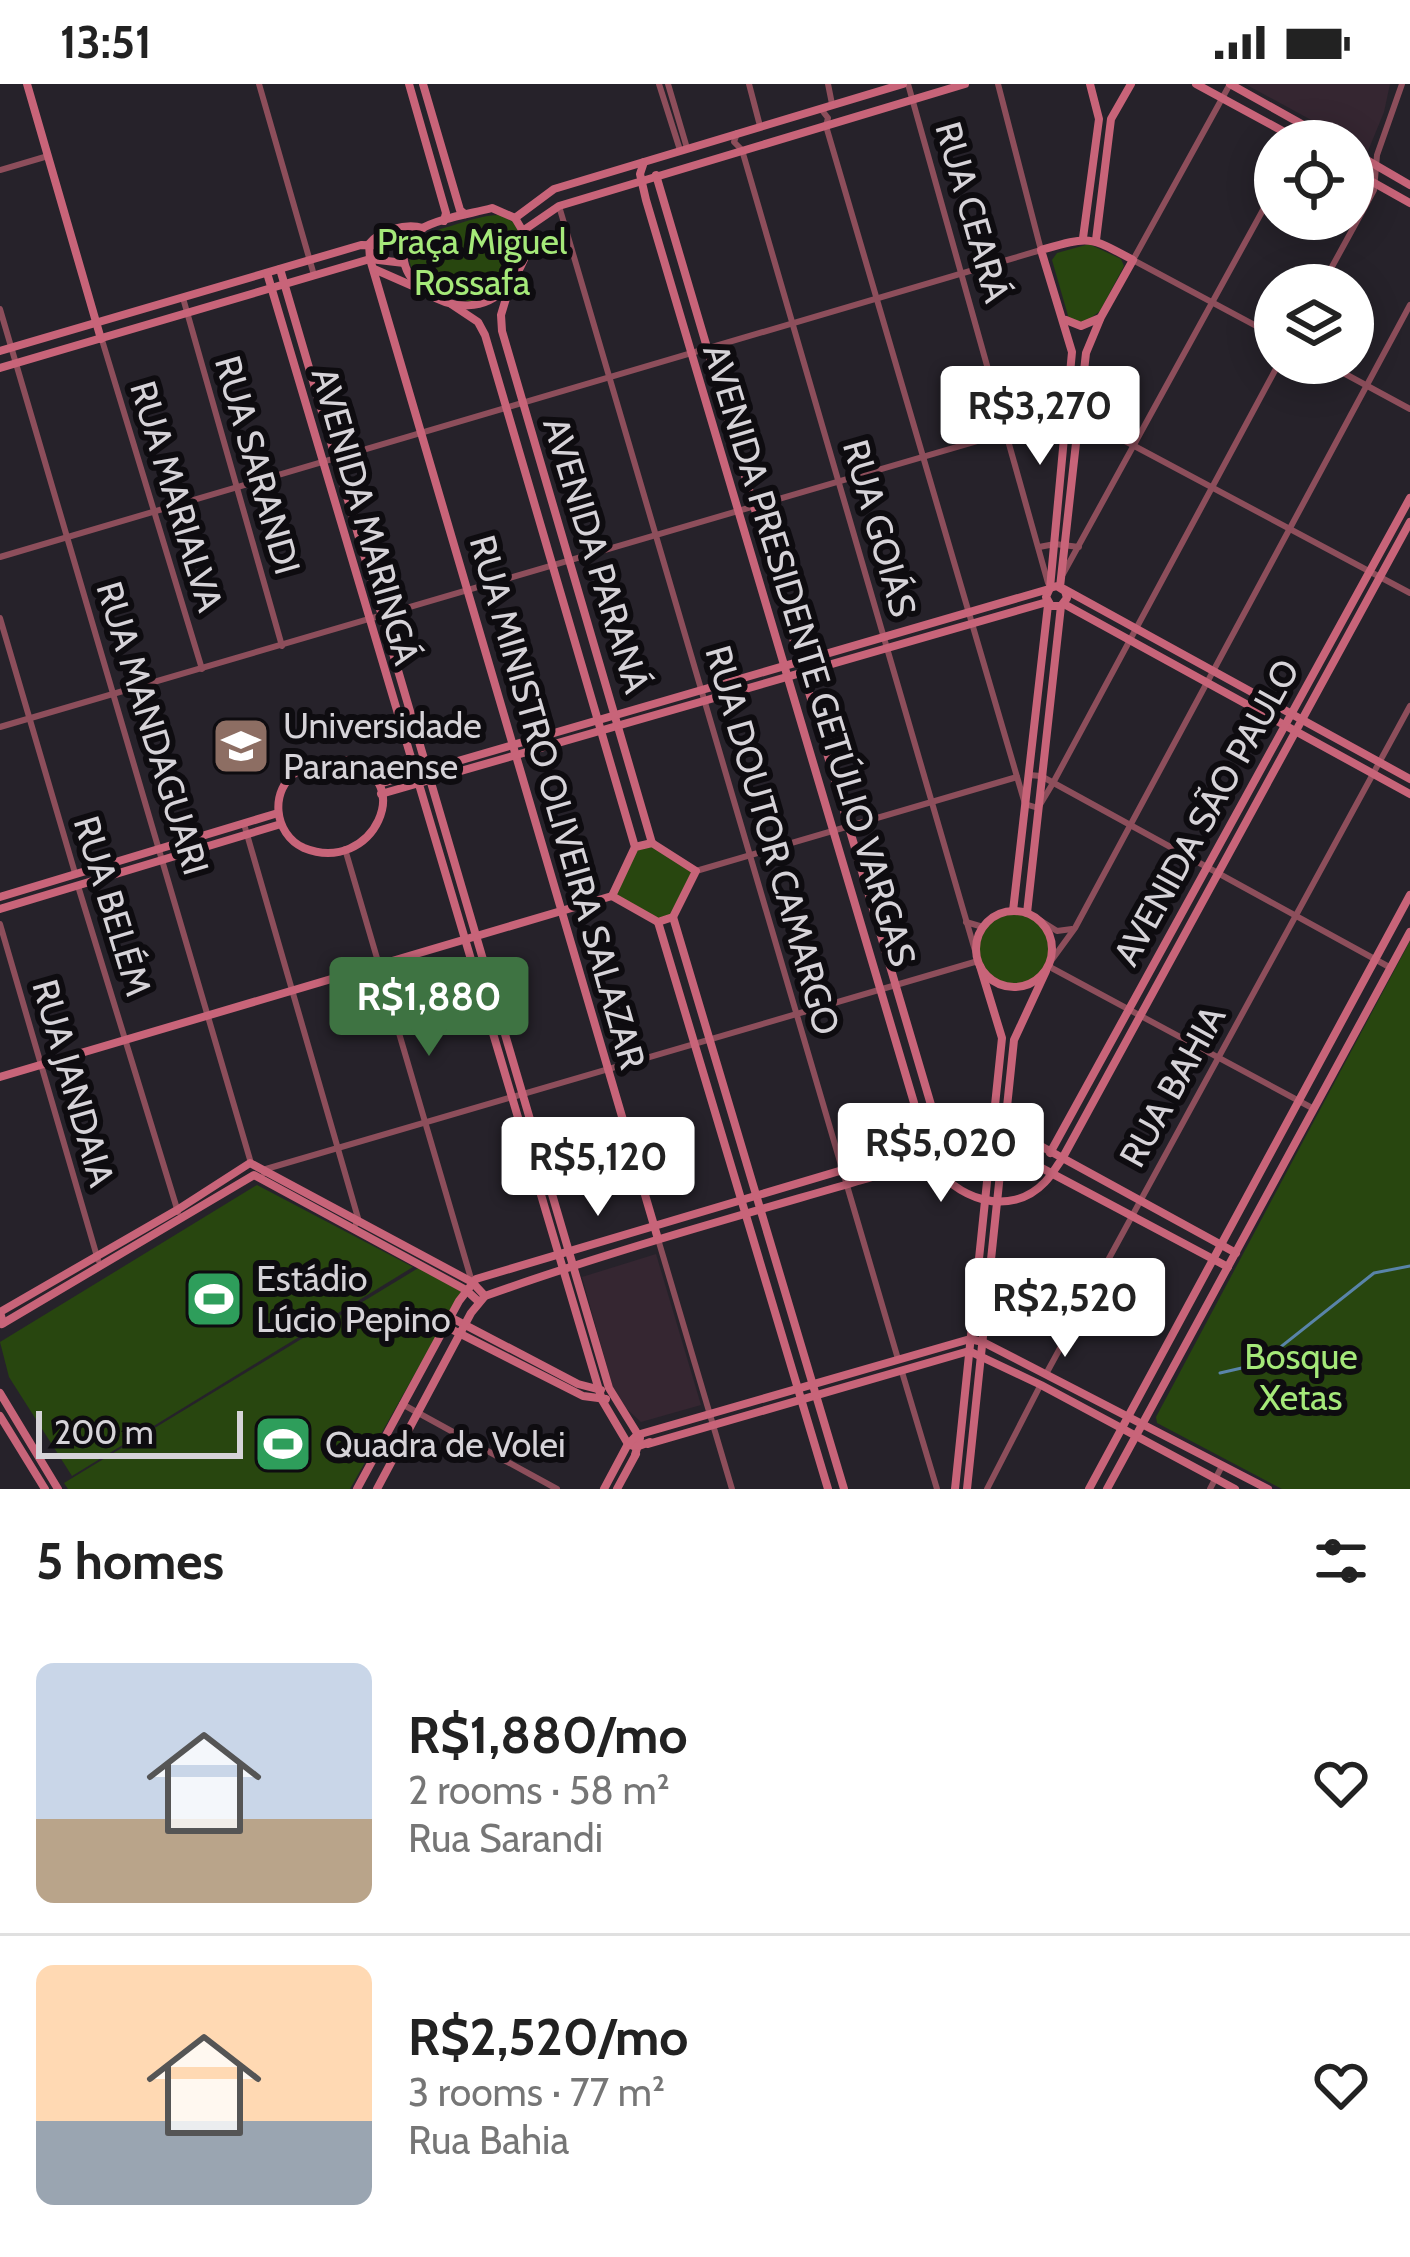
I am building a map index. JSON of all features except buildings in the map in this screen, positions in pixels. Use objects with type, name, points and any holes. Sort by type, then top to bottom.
[{"type":"street","points":[[27,84],[101,338]]},
{"type":"street","points":[[259,84],[314,274]]},
{"type":"street","points":[[410,84],[446,213],[443,222]]},
{"type":"street","points":[[423,84],[460,210],[466,215]]},
{"type":"street","points":[[749,84],[760,126]]},
{"type":"street","points":[[828,84],[833,106]]},
{"type":"street","points":[[515,218],[554,190],[905,84]]},
{"type":"street","name":"RUA CEARÁ","points":[[905,84],[1039,547],[1056,586]]},
{"type":"street","points":[[524,230],[559,206],[965,84]]},
{"type":"street","points":[[998,84],[1072,352],[1056,586],[1067,598],[1062,605],[1027,913]]},
{"type":"street","points":[[1084,238],[1099,118],[1090,84]]},
{"type":"street","points":[[1096,239],[1111,119],[1130,84]]},
{"type":"street","points":[[1196,84],[1262,120]]},
{"type":"street","points":[[1056,586],[1086,353],[1101,317],[1230,84],[1293,120]]},
{"type":"street","points":[[1333,264],[1375,183],[1376,165],[1402,84]]},
{"type":"street","points":[[664,86],[684,149],[680,168]]},
{"type":"street","points":[[820,109],[818,116],[826,126],[1023,776]]},
{"type":"street","points":[[1099,118],[1111,119]]},
{"type":"street","name":"RUA GOIÁS","points":[[737,133],[734,142],[742,150],[978,960]]},
{"type":"street","points":[[0,170],[48,156]]},
{"type":"street","points":[[433,165],[446,161]]},
{"type":"street","points":[[640,180],[644,162]]},
{"type":"street","points":[[1376,165],[1410,185]]},
{"type":"street","name":"AVENIDA PRESIDENTE GETÚLIO VARGAS","points":[[656,175],[942,1142]]},
{"type":"street","name":"AVENIDA PRESIDENTE GETÚLIO VARGAS","points":[[640,180],[932,1160]]},
{"type":"street","points":[[1375,183],[1410,203]]},
{"type":"street","points":[[646,200],[651,194],[661,194]]},
{"type":"street","name":"RUA DOUTOR CAMARGO","points":[[559,206],[937,1489]]},
{"type":"street","points":[[370,244],[379,234],[410,226],[423,228],[492,208],[515,218],[524,230],[528,249],[511,282],[482,304],[451,304],[371,264]]},
{"type":"street","points":[[420,289],[404,262],[405,246],[423,228]]},
{"type":"street","points":[[1013,911],[1025,804],[1023,776],[1048,603],[1254,228]]},
{"type":"street","points":[[0,557],[1084,238],[1096,239],[1254,325]]},
{"type":"street","points":[[0,350],[370,244],[405,246]]},
{"type":"street","name":"RUA MINISTRO OLIVEIRA SALAZAR","points":[[370,244],[371,264],[732,1489]]},
{"type":"street","points":[[0,368],[314,274],[404,262]]},
{"type":"street","name":"AVENIDA MARINGÁ","points":[[280,269],[475,934],[483,984]]},
{"type":"street","name":"AVENIDA MARINGÁ","points":[[267,273],[464,937],[483,984],[606,1394],[628,1444]]},
{"type":"street","name":"AVENIDA PARANÁ","points":[[511,282],[500,324],[652,844]]},
{"type":"street","name":"RUA SARANDI","points":[[183,298],[282,646]]},
{"type":"street","name":"AVENIDA PARANÁ","points":[[451,304],[482,328],[635,847]]},
{"type":"street","points":[[978,960],[995,983],[1011,988],[1033,983],[1075,928],[1410,305]]},
{"type":"street","name":"RUA MANDAGUARI","points":[[0,309],[250,1162]]},
{"type":"street","points":[[1064,319],[1081,326],[1101,317]]},
{"type":"street","name":"RUA MARIALVA","points":[[101,338],[202,669]]},
{"type":"street","points":[[1072,352],[1086,353]]},
{"type":"street","points":[[1038,808],[1267,384]]},
{"type":"street","points":[[1363,384],[1410,409]]},
{"type":"street","points":[[303,397],[316,393]]},
{"type":"street","points":[[0,727],[1066,415],[1080,418],[1410,593]]},
{"type":"street","name":"AVENIDA SÃO PAULO","points":[[1050,1153],[1410,498]]},
{"type":"street","name":"AVENIDA SÃO PAULO","points":[[1053,1171],[1142,1017],[1410,522]]},
{"type":"street","points":[[1039,547],[1079,547]]},
{"type":"street","points":[[380,789],[972,617],[1056,586],[1410,778]]},
{"type":"street","points":[[972,617],[1048,603],[1062,605],[1410,794]]},
{"type":"street","name":"RUA BELÉM","points":[[0,618],[179,1214]]},
{"type":"street","points":[[1379,762],[1410,706]]},
{"type":"street","points":[[350,761],[371,772],[380,789],[377,827],[365,840],[345,849],[302,847],[289,838],[279,818],[279,797],[288,780],[309,766],[350,761]]},
{"type":"street","name":"RUA BAHIA","points":[[987,1489],[1379,762]]},
{"type":"street","points":[[844,1489],[673,917],[696,871],[931,801],[1023,776],[1041,776],[1390,968]]},
{"type":"street","points":[[1025,804],[1038,808]]},
{"type":"street","points":[[0,909],[76,880],[279,818]]},
{"type":"street","points":[[246,829],[356,1223]]},
{"type":"street","points":[[612,896],[635,847],[652,844],[696,871]]},
{"type":"street","points":[[345,849],[469,1286]]},
{"type":"street","points":[[0,897],[76,880]]},
{"type":"street","points":[[1089,1489],[1410,895]]},
{"type":"street","points":[[0,1077],[612,896],[658,922],[828,1489]]},
{"type":"street","points":[[967,1489],[983,1342],[1002,1038],[978,960],[983,927],[993,917],[1013,911],[1027,913],[1057,931],[1075,928]]},
{"type":"street","points":[[658,922],[673,917]]},
{"type":"street","points":[[955,1489],[970,1339],[1004,1148],[1014,1040],[1048,966],[1051,938],[1037,919]]},
{"type":"street","points":[[966,922],[983,927]]},
{"type":"street","name":"RUA JANDAIA","points":[[0,924],[99,1262]]},
{"type":"street","points":[[1107,1489],[1410,932]]},
{"type":"street","points":[[664,942],[671,933],[679,936]]},
{"type":"street","points":[[99,1262],[0,1312],[1,1324],[179,1214],[260,1174],[978,960]]},
{"type":"street","points":[[1048,966],[1314,1109]]},
{"type":"street","points":[[687,1018],[694,1022],[702,1014]]},
{"type":"street","points":[[1002,1038],[1014,1040]]},
{"type":"street","points":[[700,1062],[706,1055],[715,1057]]},
{"type":"street","points":[[357,1489],[469,1286],[563,1252],[994,1125],[1006,1127],[1236,1253]]},
{"type":"street","points":[[932,1160],[942,1142]]},
{"type":"street","points":[[377,1489],[481,1299],[658,1239],[932,1160],[992,1146],[1004,1148],[1228,1267]]},
{"type":"street","points":[[1050,1153],[1053,1171]]},
{"type":"street","points":[[932,1160],[954,1187],[992,1201],[1029,1194],[1053,1171]]},
{"type":"street","points":[[179,1214],[250,1162],[260,1174],[469,1286],[481,1299]]},
{"type":"street","points":[[873,1162],[877,1176]]},
{"type":"street","points":[[736,1182],[744,1184],[752,1177]]},
{"type":"street","points":[[721,1206],[727,1210],[726,1219]]},
{"type":"street","points":[[755,1248],[761,1242],[770,1244]]},
{"type":"street","points":[[447,1322],[465,1324],[606,1394]]},
{"type":"street","points":[[447,1322],[460,1334],[583,1396],[606,1394]]},
{"type":"street","points":[[637,1451],[650,1442],[797,1389],[970,1339],[1268,1489]]},
{"type":"street","points":[[604,1489],[628,1444],[638,1435],[800,1400],[969,1352],[982,1354],[1235,1489]]},
{"type":"street","points":[[789,1362],[796,1366],[805,1358]]},
{"type":"street","points":[[0,1393],[58,1489]]},
{"type":"street","name":"AVENIDA MARINGÁ","points":[[606,1394],[638,1435]]},
{"type":"street","points":[[402,1404],[557,1489]]},
{"type":"street","points":[[806,1420],[810,1412],[821,1415]]},
{"type":"street","points":[[0,1415],[45,1489]]},
{"type":"street","points":[[616,1489],[637,1451],[638,1435]]},
{"type":"street","points":[[628,1444],[637,1451]]},
{"type":"street","points":[[1210,1489],[1222,1465]]},
{"type":"shaded area","points":[[1245,84],[1390,84],[1374,136],[1374,120],[1311,120]]},
{"type":"shaded area","points":[[656,1254],[701,1405],[641,1422],[616,1399],[582,1277]]},
{"type":"green space","name":"Praça Miguel Rossafa","points":[[500,215],[513,222],[524,242],[520,261],[499,289],[468,301],[421,286],[410,262],[419,240],[469,220]]},
{"type":"green space","points":[[1089,244],[1121,259],[1124,266],[1100,311],[1084,323],[1069,319],[1052,260],[1057,253]]},
{"type":"green space","points":[[652,843],[696,871],[673,917],[658,922],[612,896],[635,847]]},
{"type":"green space","points":[[1014,914],[1039,924],[1049,949],[1039,974],[1014,984],[989,974],[979,949],[989,924]]},
{"type":"green space","name":"Bosque Xetas","points":[[1410,941],[1410,1489],[1282,1489],[1157,1423],[1156,1417]]},
{"type":"green space","name":"Estádio Lúcio Pepino","points":[[257,1185],[413,1267],[72,1476],[9,1377],[0,1342]]},
{"type":"green space","points":[[420,1267],[462,1290],[350,1489],[68,1489],[64,1483]]},
{"type":"waterway","points":[[1220,1373],[1259,1364],[1374,1273],[1410,1266]]},
{"type":"place","name":"Universidade Paranaense","points":[[241,746]]},
{"type":"place","name":"Estádio Lúcio Pepino","points":[[214,1299]]},
{"type":"place","name":"Quadra de Volei","points":[[283,1444]]}]
